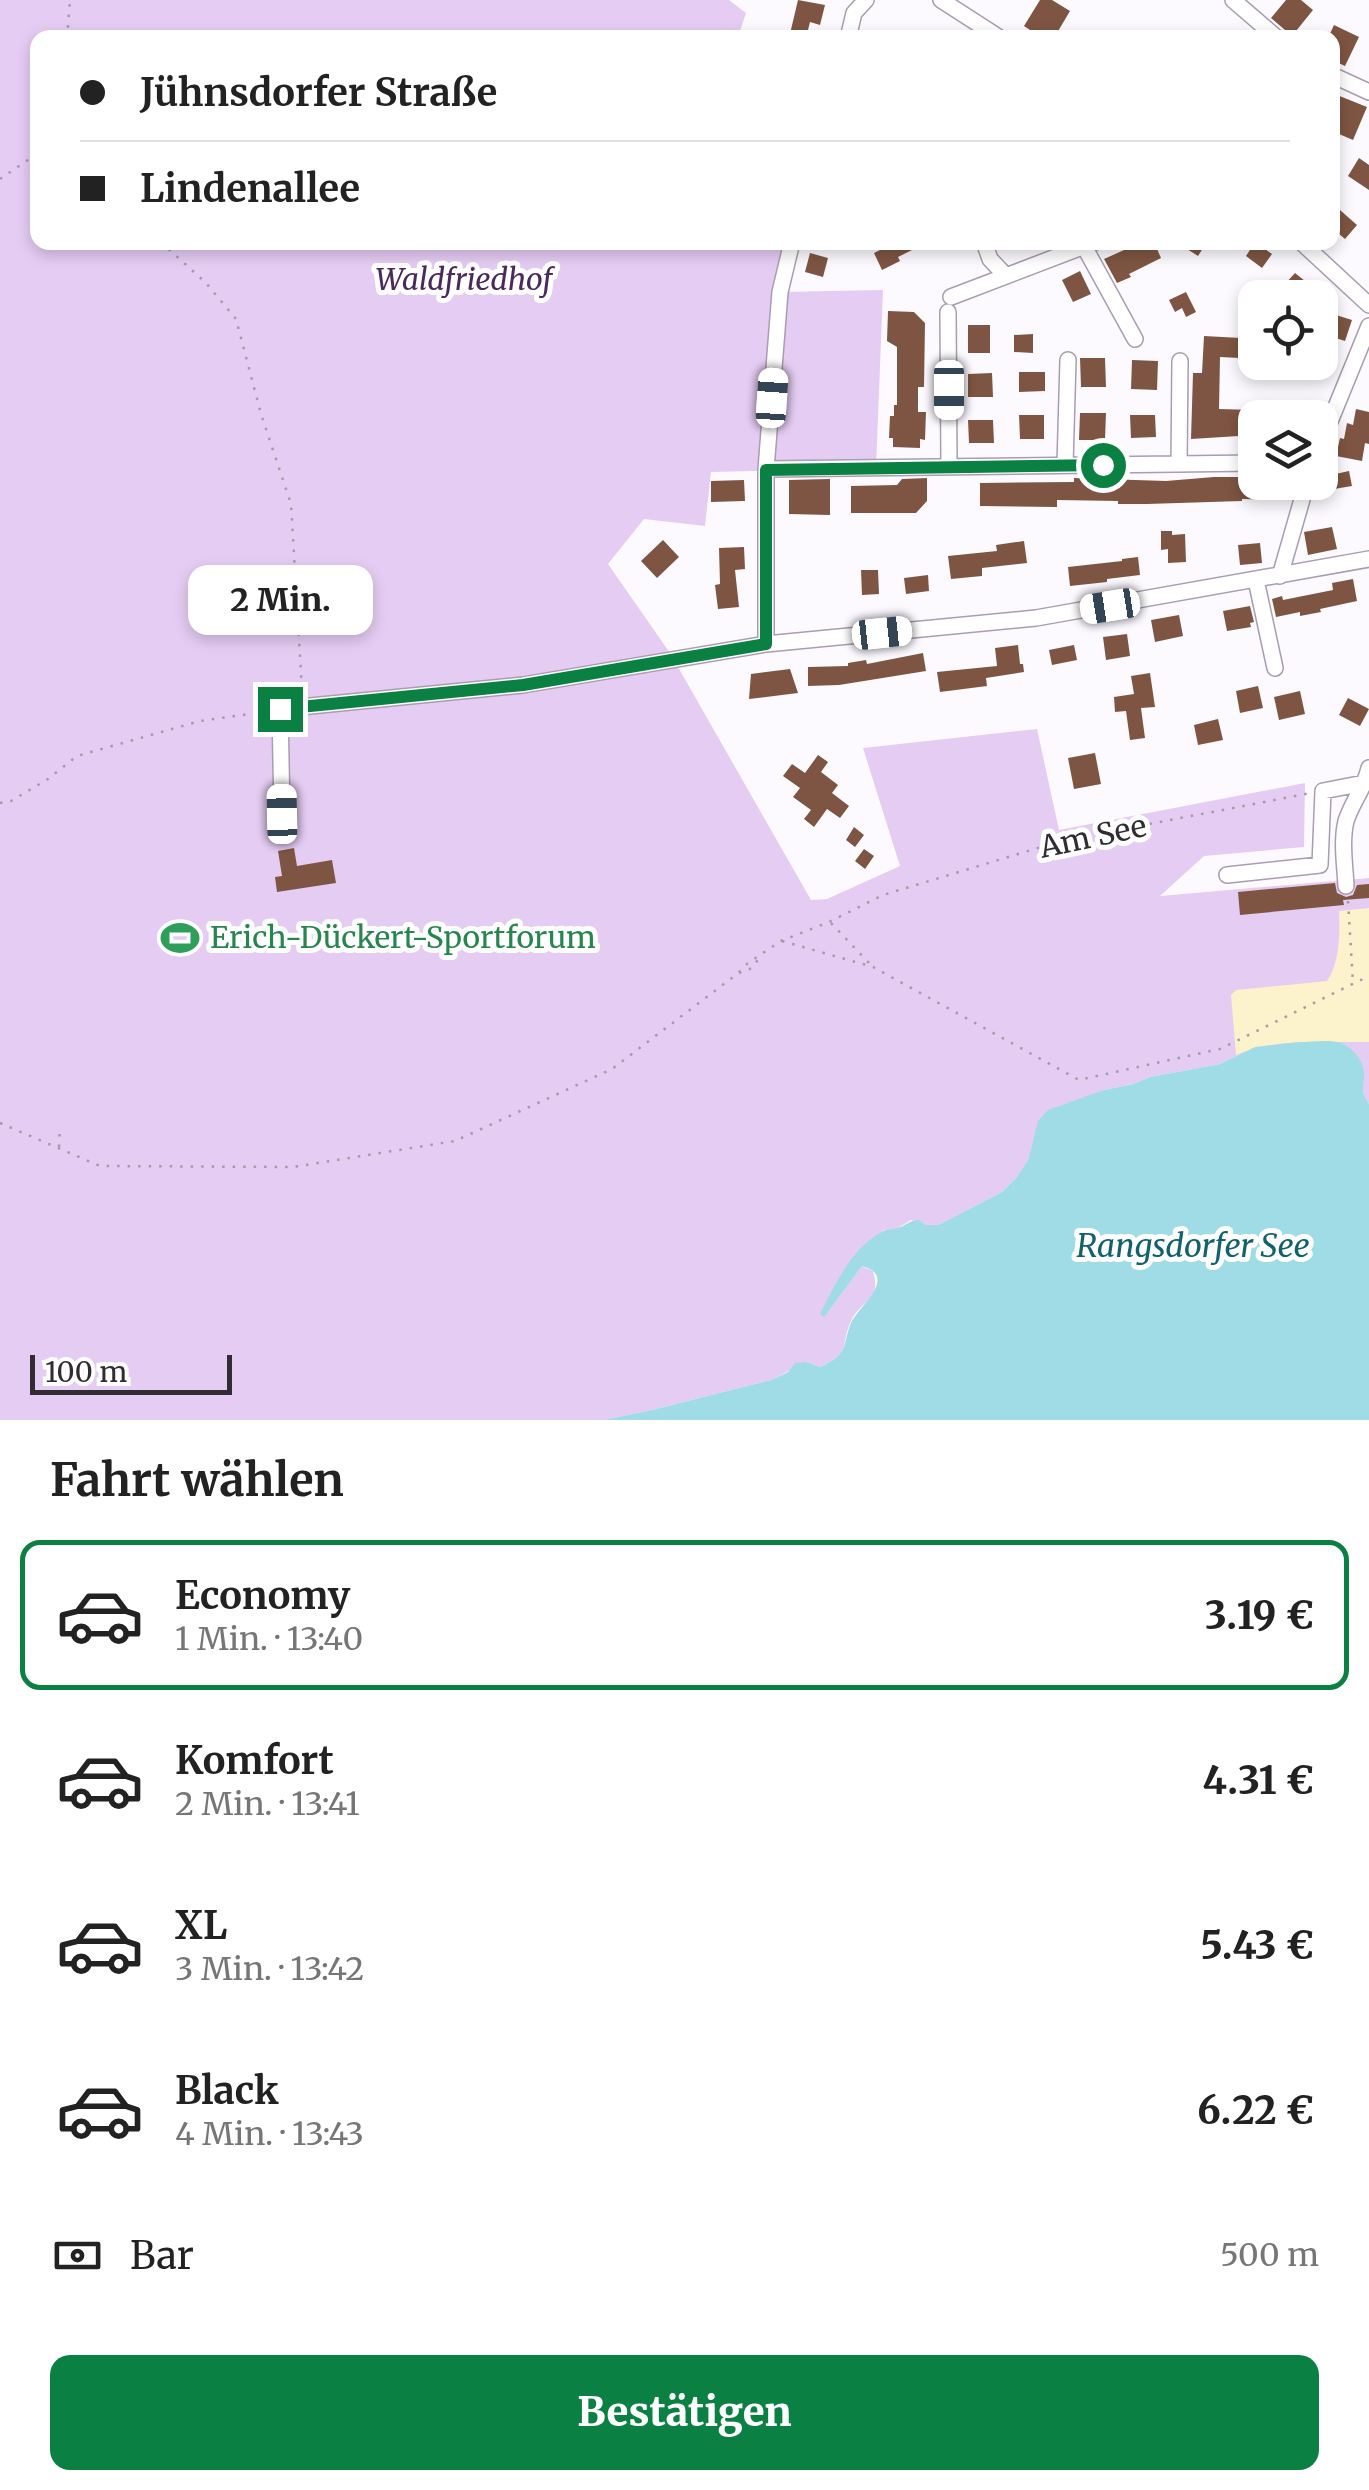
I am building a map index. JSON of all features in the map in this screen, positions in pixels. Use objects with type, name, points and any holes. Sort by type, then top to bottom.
[{"type":"street","points":[[850,30],[854,14],[866,0]]},
{"type":"street","points":[[941,0],[988,30]]},
{"type":"street","points":[[1233,0],[1268,30]]},
{"type":"street","points":[[1340,79],[1369,92]]},
{"type":"street","points":[[766,644],[766,470],[780,292],[790,250]]},
{"type":"street","points":[[987,250],[990,260],[1006,276]]},
{"type":"street","points":[[949,467],[949,304],[1006,276],[1076,250]]},
{"type":"street","points":[[1092,250],[1134,338]]},
{"type":"street","points":[[1309,250],[1369,305]]},
{"type":"street","points":[[1338,402],[1369,326]]},
{"type":"street","points":[[1065,466],[1068,360]]},
{"type":"street","points":[[1179,464],[1180,360]]},
{"type":"street","points":[[766,470],[1238,463]]},
{"type":"street","points":[[1280,576],[1302,500]]},
{"type":"street","points":[[282,814],[280,709],[523,685],[766,644],[1036,618],[1369,559]]},
{"type":"street","points":[[1256,580],[1274,668]]},
{"type":"street","points":[[1320,865],[1322,791],[1368,777]]},
{"type":"street","points":[[1347,893],[1343,840],[1347,819],[1368,777]]},
{"type":"street","points":[[1226,874],[1344,862]]},
{"type":"path","points":[[68,30],[70,0]]},
{"type":"path","points":[[0,179],[30,158]]},
{"type":"path","points":[[170,250],[206,283],[236,319],[290,504],[304,707]]},
{"type":"path","points":[[0,802],[11,801],[77,756],[200,721],[280,709]]},
{"type":"path","name":"Am See","points":[[0,1123],[100,1166],[293,1167],[454,1141],[612,1069],[781,940],[830,922],[883,894],[1061,841],[1322,791]]},
{"type":"path","points":[[1347,893],[1353,984]]},
{"type":"path","points":[[830,922],[873,967]]},
{"type":"path","points":[[781,940],[873,967],[1079,1080],[1220,1049],[1369,976]]},
{"type":"path","points":[[59,1149],[60,1127]]},
{"type":"green space","name":"Waldfriedhof","points":[[0,0],[729,0],[746,13],[740,30],[30,30],[30,250],[790,250],[780,292],[883,290],[876,468],[711,472],[705,526],[644,519],[608,564],[670,653],[811,900],[827,899],[900,866],[863,748],[1037,729],[1059,830],[1305,783],[1304,847],[1204,856],[1160,896],[1369,878],[1369,1104],[1364,1098],[1362,1081],[1255,1047],[1220,1064],[1104,1090],[1029,1158],[1002,1192],[938,1225],[911,1220],[896,1229],[884,1230],[824,1316],[862,1266],[873,1271],[873,1294],[851,1321],[837,1357],[820,1367],[806,1362],[771,1380],[656,1409],[604,1420],[0,1420]]},
{"type":"sand","points":[[1369,908],[1369,1042],[1285,1043],[1236,1055],[1231,995],[1236,990],[1327,981],[1337,956],[1339,911]]},
{"type":"water","name":"Rangsdorfer See","points":[[1341,1043],[1350,1048],[1364,1069],[1363,1093],[1369,1104],[1369,1420],[604,1420],[771,1380],[788,1372],[795,1363],[820,1367],[836,1358],[851,1323],[877,1284],[873,1271],[862,1266],[824,1317],[820,1314],[861,1247],[885,1231],[916,1220],[938,1225],[1002,1192],[1029,1158],[1038,1121],[1048,1110],[1150,1077],[1220,1064],[1255,1047]]},
{"type":"building","points":[[798,0],[825,5],[820,25],[810,22],[808,30],[791,30]]},
{"type":"building","points":[[1040,0],[1052,0],[1070,11],[1059,30],[1030,30],[1024,26]]},
{"type":"building","points":[[1286,0],[1301,0],[1313,10],[1297,30],[1285,30],[1271,18]]},
{"type":"building","points":[[1334,25],[1359,37],[1345,66],[1340,64],[1340,30],[1332,30]]},
{"type":"building","points":[[1340,96],[1367,107],[1353,140],[1340,134]]},
{"type":"building","points":[[1359,158],[1369,165],[1369,190],[1348,176]]},
{"type":"building","points":[[1340,210],[1357,225],[1345,239],[1340,235]]},
{"type":"building","points":[[880,250],[912,250],[882,270],[874,253]]},
{"type":"building","points":[[1124,250],[1158,250],[1161,258],[1117,283],[1104,259]]},
{"type":"building","points":[[1250,250],[1272,254],[1262,268],[1246,256]]},
{"type":"building","points":[[810,253],[828,258],[823,277],[805,272]]},
{"type":"building","points":[[1080,271],[1091,294],[1073,302],[1062,280]]},
{"type":"building","points":[[1186,292],[1196,312],[1186,317],[1182,308],[1175,312],[1169,300]]},
{"type":"building","points":[[888,311],[914,312],[925,323],[924,387],[918,387],[918,412],[926,412],[925,440],[920,439],[920,448],[893,447],[893,438],[889,438],[890,416],[894,416],[897,405],[897,347],[887,341]]},
{"type":"building","points":[[1338,316],[1352,320],[1345,341],[1338,339]]},
{"type":"building","points":[[968,325],[990,325],[990,353],[968,353]]},
{"type":"building","points":[[1033,334],[1033,353],[1014,352],[1014,335]]},
{"type":"building","points":[[1204,336],[1238,338],[1238,358],[1220,357],[1219,409],[1238,410],[1238,436],[1191,439],[1193,373],[1202,373]]},
{"type":"building","points":[[1080,358],[1105,358],[1106,387],[1081,387]]},
{"type":"building","points":[[1132,360],[1158,361],[1157,390],[1131,389]]},
{"type":"building","points":[[1019,372],[1045,372],[1045,391],[1019,392]]},
{"type":"building","points":[[992,373],[993,397],[968,397],[968,374]]},
{"type":"building","points":[[1356,409],[1369,412],[1369,444],[1365,443],[1362,461],[1338,456],[1347,423],[1353,425]]},
{"type":"building","points":[[1080,413],[1106,413],[1105,440],[1079,440]]},
{"type":"building","points":[[1019,415],[1044,415],[1044,439],[1020,439]]},
{"type":"building","points":[[1130,415],[1155,415],[1156,437],[1131,438]]},
{"type":"building","points":[[968,420],[993,420],[994,443],[969,443]]},
{"type":"building","points":[[1349,471],[1352,486],[1338,488],[1338,473]]},
{"type":"building","points":[[1238,477],[1238,500],[1242,501],[1118,504],[1057,500],[1057,507],[980,506],[980,483],[1074,482],[1074,478],[1166,481]]},
{"type":"building","points":[[927,478],[927,501],[916,513],[851,513],[851,486],[897,485],[902,479]]},
{"type":"building","points":[[830,479],[830,515],[789,514],[789,480]]},
{"type":"building","points":[[744,480],[745,501],[711,502],[711,481]]},
{"type":"building","points":[[1332,527],[1337,549],[1308,555],[1304,532]]},
{"type":"building","points":[[1161,531],[1185,534],[1186,562],[1168,563],[1168,549],[1161,550]]},
{"type":"building","points":[[663,540],[679,557],[657,578],[641,561]]},
{"type":"building","points":[[1024,541],[1027,563],[982,568],[982,576],[951,579],[948,556],[997,551],[996,545]]},
{"type":"building","points":[[1260,543],[1262,563],[1240,565],[1238,545]]},
{"type":"building","points":[[744,547],[745,569],[735,570],[739,607],[718,609],[715,585],[720,584],[719,548]]},
{"type":"building","points":[[1138,557],[1140,575],[1070,586],[1068,567]]},
{"type":"building","points":[[861,570],[878,570],[879,594],[862,595]]},
{"type":"building","points":[[928,575],[929,591],[906,594],[904,578]]},
{"type":"building","points":[[1353,579],[1357,601],[1320,609],[1321,612],[1276,617],[1272,599],[1333,590],[1332,583]]},
{"type":"building","points":[[1250,606],[1254,622],[1251,627],[1227,631],[1223,611]]},
{"type":"building","points":[[1179,615],[1183,636],[1155,642],[1151,620]]},
{"type":"building","points":[[1127,634],[1130,656],[1106,660],[1103,637]]},
{"type":"building","points":[[1018,645],[1024,672],[986,678],[987,686],[940,692],[937,672],[997,666],[995,648]]},
{"type":"building","points":[[1074,645],[1077,660],[1052,665],[1049,650]]},
{"type":"building","points":[[923,653],[926,671],[808,686],[808,667],[848,666],[866,660],[867,664]]},
{"type":"building","points":[[790,669],[798,693],[749,699],[751,674]]},
{"type":"building","points":[[1150,673],[1155,707],[1141,708],[1145,738],[1130,740],[1126,711],[1115,712],[1114,697],[1134,694],[1131,676]]},
{"type":"building","points":[[1258,686],[1263,708],[1240,713],[1236,691]]},
{"type":"building","points":[[1300,691],[1305,714],[1279,720],[1274,697]]},
{"type":"building","points":[[1348,698],[1369,709],[1360,726],[1339,715]]},
{"type":"building","points":[[1218,719],[1223,740],[1198,745],[1194,725]]},
{"type":"building","points":[[1095,753],[1101,784],[1074,789],[1068,758]]},
{"type":"building","points":[[818,755],[828,762],[821,772],[838,785],[832,793],[849,806],[840,818],[827,809],[814,827],[804,819],[811,810],[793,797],[800,788],[783,776],[792,764],[805,773]]},
{"type":"building","points":[[854,827],[864,835],[855,847],[846,840]]},
{"type":"building","points":[[294,848],[297,866],[332,860],[336,883],[277,892],[275,877],[282,876],[278,851]]},
{"type":"building","points":[[864,849],[874,856],[865,869],[855,861]]},
{"type":"building","points":[[1335,883],[1337,893],[1346,897],[1353,895],[1357,885],[1369,884],[1369,898],[1343,900],[1344,905],[1240,915],[1238,892]]},
{"type":"place","name":"Erich-Dückert-Sportforum","points":[[180,938]]},
{"type":"route","points":[[280,709],[523,685],[766,644],[766,470],[1103,465]]}]
